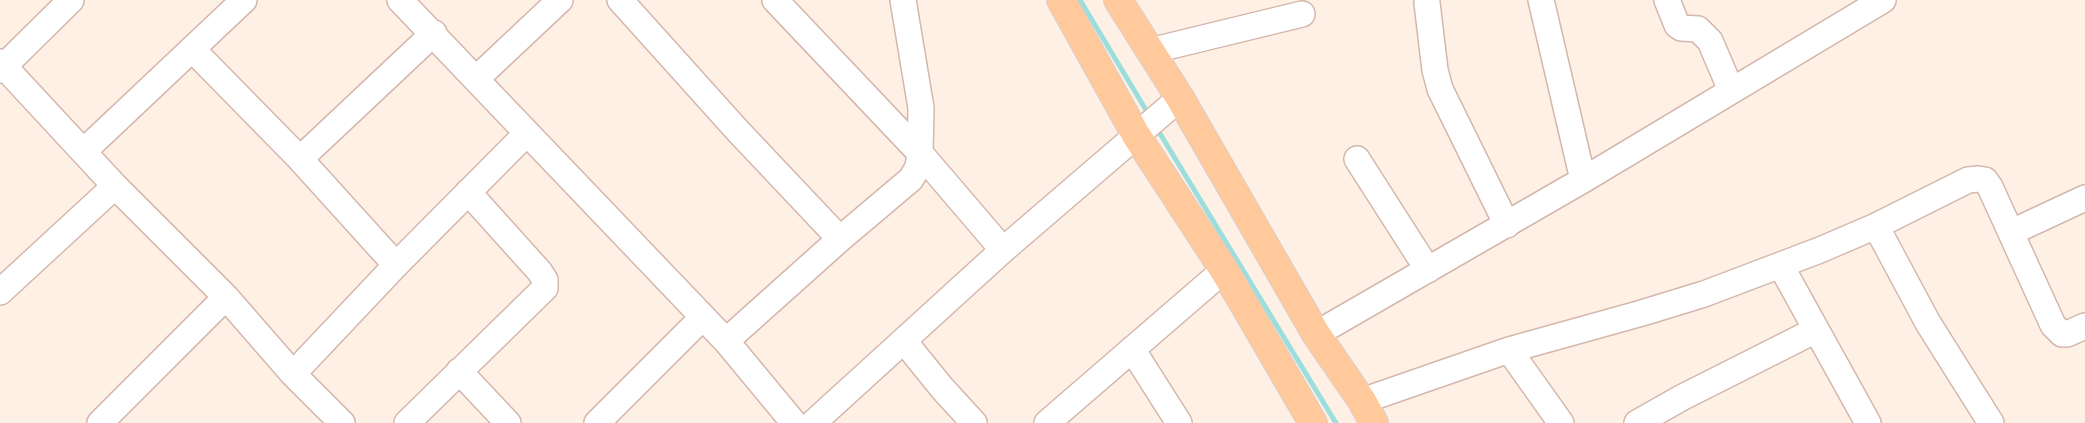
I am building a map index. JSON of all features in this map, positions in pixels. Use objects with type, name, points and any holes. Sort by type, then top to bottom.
[{"type":"main road","points":[[1061,0],[1142,129],[1313,423]]},
{"type":"main road","points":[[1118,0],[1150,51],[1175,103],[1316,334],[1368,412]]},
{"type":"street","points":[[71,0],[1,66],[84,151],[115,186],[226,297],[293,374],[339,422]]},
{"type":"street","points":[[84,151],[244,0]]},
{"type":"street","points":[[400,0],[434,33],[526,134],[726,341],[794,423]]},
{"type":"street","points":[[476,79],[560,0]]},
{"type":"street","points":[[620,0],[737,130],[840,239]]},
{"type":"street","points":[[775,0],[920,153],[1003,250]]},
{"type":"street","points":[[726,341],[840,239],[911,179],[918,167],[921,108],[903,0]]},
{"type":"street","points":[[1541,0],[1583,180]]},
{"type":"street","points":[[1668,0],[1677,25],[1681,28],[1698,30],[1710,41],[1732,90]]},
{"type":"street","points":[[1316,334],[1507,225],[1883,0]]},
{"type":"street","points":[[1428,3],[1440,89],[1507,225]]},
{"type":"street","points":[[1150,51],[1302,14]]},
{"type":"street","points":[[300,159],[434,33]]},
{"type":"street","points":[[193,50],[300,159],[396,265]]},
{"type":"street","points":[[812,423],[1003,250],[1142,129],[1175,103]]},
{"type":"street","points":[[293,374],[396,265],[526,134]]},
{"type":"street","points":[[1357,159],[1428,270]]},
{"type":"street","points":[[1368,412],[1509,350],[1651,311],[1782,266],[1876,226],[1968,180],[1984,180],[1990,187],[2053,325],[2058,332],[2067,334],[2085,326]]},
{"type":"street","points":[[0,292],[115,186]]},
{"type":"street","points":[[407,423],[545,288],[540,272],[468,192]]},
{"type":"street","points":[[2012,232],[2085,198]]},
{"type":"street","points":[[1876,226],[1928,323],[1991,423]]},
{"type":"street","points":[[1782,266],[1868,423]]},
{"type":"street","points":[[1047,423],[1224,270]]},
{"type":"street","points":[[100,423],[226,297]]},
{"type":"street","points":[[597,423],[702,318]]},
{"type":"street","points":[[1637,423],[1683,397],[1816,330]]},
{"type":"street","points":[[904,341],[942,388],[974,423]]},
{"type":"street","points":[[1132,349],[1179,423]]},
{"type":"street","points":[[1509,350],[1561,423]]},
{"type":"street","points":[[459,371],[508,423]]},
{"type":"waterway","points":[[1080,0],[1149,115]]},
{"type":"waterway","points":[[1156,127],[1336,423]]}]
